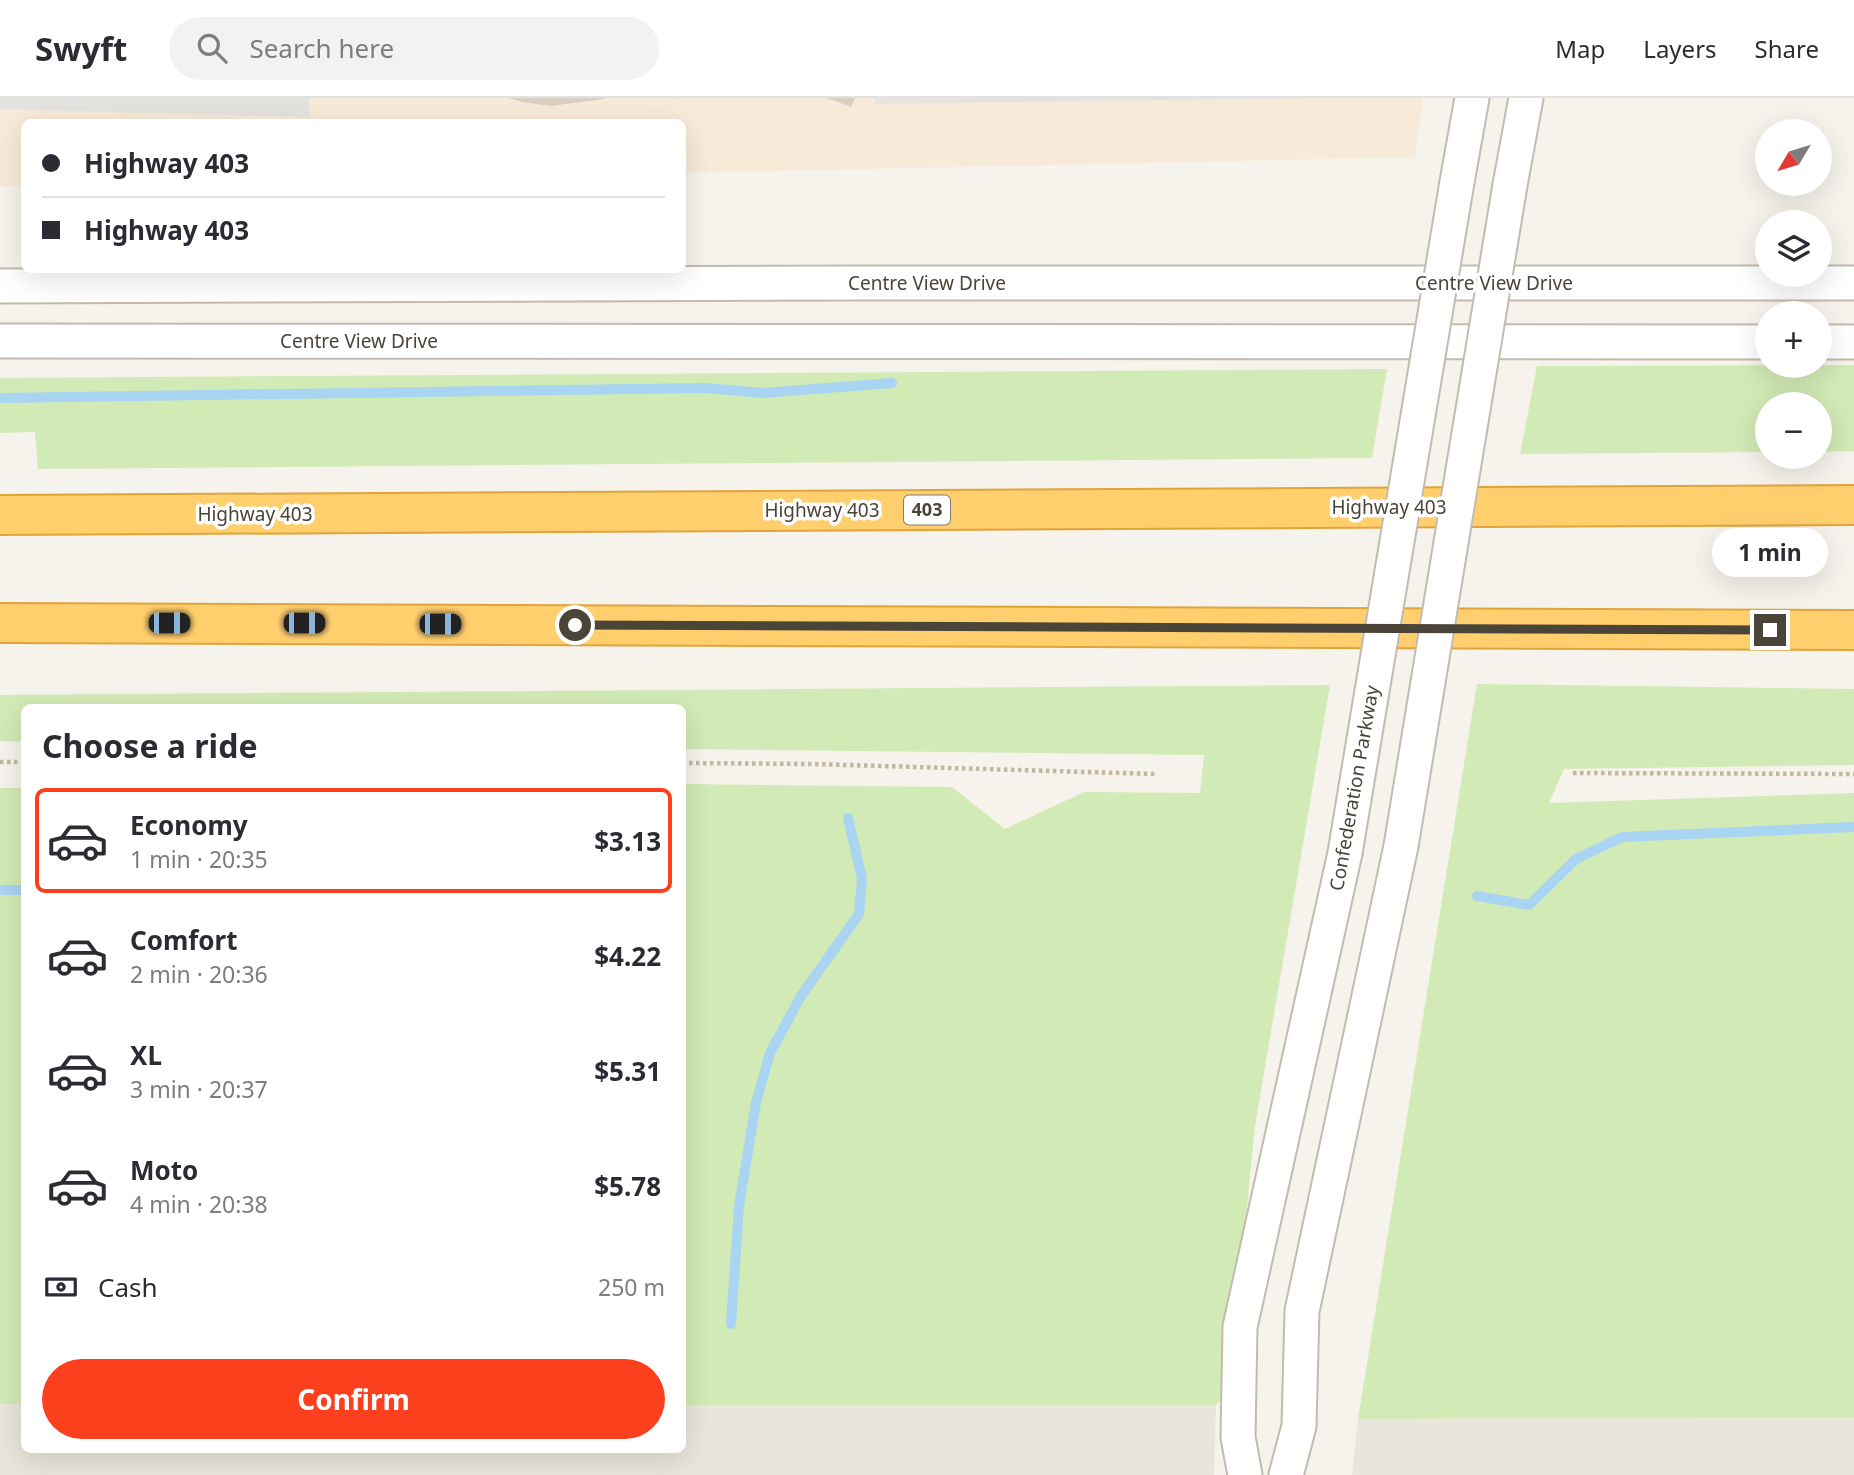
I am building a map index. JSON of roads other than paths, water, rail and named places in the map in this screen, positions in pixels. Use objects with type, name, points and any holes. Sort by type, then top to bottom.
[{"type":"highway","name":"Highway 403","points":[[0,515],[1854,505]]},
{"type":"highway","points":[[0,623],[1854,630]]},
{"type":"street","name":"Confederation Parkway","points":[[1245,1475],[1238,1437],[1240,1327],[1345,853],[1472,98]]},
{"type":"street","points":[[1286,1475],[1299,1426],[1302,1311],[1401,846],[1526,98]]},
{"type":"street","name":"Centre View Drive","points":[[0,286],[1854,283]]},
{"type":"street","name":"Centre View Drive","points":[[0,341],[1755,342]]},
{"type":"street","points":[[1832,342],[1854,342]]},
{"type":"waterway","points":[[0,398],[706,388],[763,393],[892,383]]},
{"type":"waterway","points":[[731,1324],[739,1206],[756,1103],[770,1053],[801,996],[859,914],[862,878],[848,818]]},
{"type":"waterway","points":[[1477,896],[1529,905],[1576,859],[1622,837],[1854,827]]},
{"type":"waterway","points":[[0,890],[21,890]]}]
